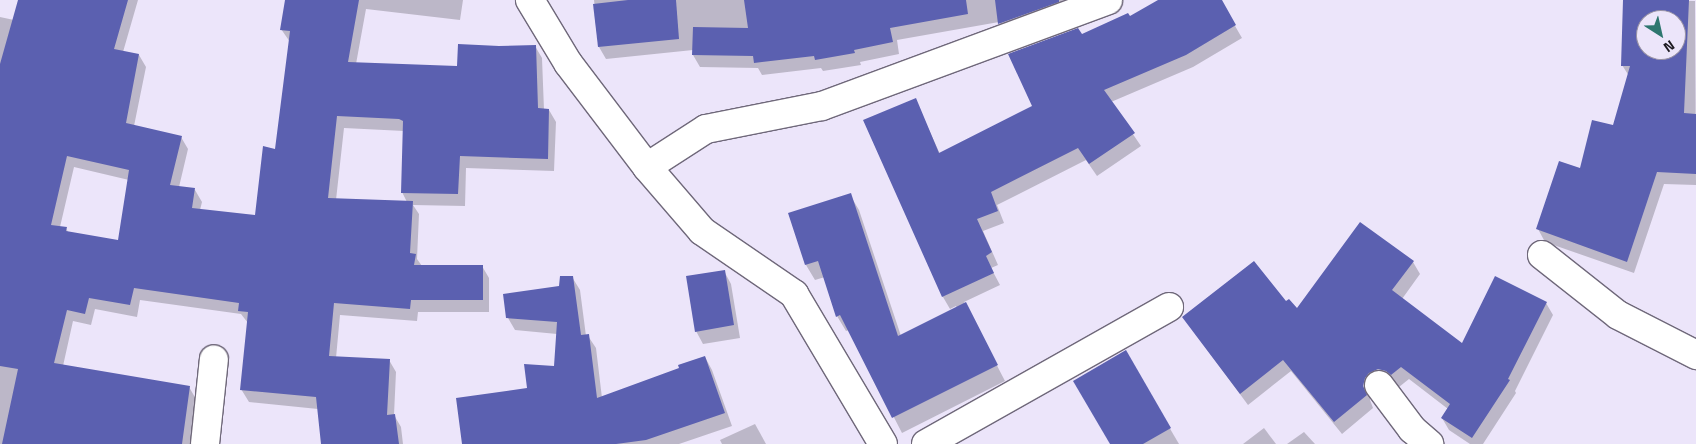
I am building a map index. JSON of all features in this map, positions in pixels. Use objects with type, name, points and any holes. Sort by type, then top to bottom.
[{"type":"street","points":[[530,0],[568,63],[647,167],[702,231],[794,294],[883,444]]},
{"type":"street","points":[[647,167],[706,129],[822,106],[1108,0]]},
{"type":"street","points":[[1542,255],[1618,315],[1696,355]]},
{"type":"street","points":[[926,444],[1169,307]]},
{"type":"street","points":[[204,444],[214,359]]},
{"type":"street","points":[[1379,385],[1412,429],[1429,444]]},
{"type":"building","points":[[18,0],[128,0],[114,49],[139,54],[126,123],[182,136],[170,185],[195,188],[192,208],[255,215],[263,146],[275,149],[290,31],[280,30],[285,0],[359,0],[348,62],[457,66],[458,44],[536,45],[538,108],[549,109],[548,159],[460,156],[458,194],[401,193],[403,121],[399,119],[337,116],[328,198],[413,201],[410,253],[416,254],[414,265],[483,265],[483,300],[411,300],[410,309],[334,303],[329,356],[390,359],[387,415],[395,414],[399,444],[321,444],[316,397],[240,390],[248,312],[238,311],[239,303],[134,288],[130,305],[89,298],[85,314],[67,310],[54,363],[190,386],[182,444],[2,444],[18,369],[0,366],[0,64]],"holes":[[[67,156],[129,170],[118,240],[66,231],[67,227],[51,225]]]},
{"type":"building","points":[[628,0],[676,0],[679,39],[598,47],[593,4]]},
{"type":"building","points":[[744,0],[966,0],[968,14],[890,28],[893,42],[854,50],[855,53],[815,60],[814,56],[754,63],[753,56],[692,55],[693,27],[748,28]]},
{"type":"building","points":[[995,0],[1059,0],[1059,2],[998,24]]},
{"type":"building","points":[[1158,0],[1222,0],[1236,25],[1186,55],[1104,90],[1135,133],[1089,164],[1078,148],[991,192],[998,211],[977,219],[992,252],[986,256],[994,273],[942,297],[863,120],[916,98],[939,153],[1032,106],[1008,54],[1078,28],[1082,34],[1128,13],[1130,16]]},
{"type":"building","points":[[1623,0],[1689,0],[1684,113],[1696,114],[1696,174],[1657,172],[1627,262],[1536,229],[1559,161],[1580,168],[1592,120],[1613,125],[1630,66],[1621,66]]},
{"type":"building","points":[[851,193],[898,336],[966,302],[998,365],[892,418],[840,315],[836,317],[818,261],[805,265],[788,213]]},
{"type":"building","points":[[1360,222],[1414,261],[1392,290],[1462,343],[1495,276],[1547,302],[1508,379],[1510,380],[1472,438],[1441,418],[1450,404],[1401,367],[1391,375],[1386,371],[1378,369],[1369,373],[1365,378],[1363,386],[1367,395],[1334,422],[1283,360],[1240,394],[1182,317],[1254,261],[1286,301],[1289,299],[1297,308]]},
{"type":"building","points":[[725,270],[734,325],[695,332],[686,276]]},
{"type":"building","points":[[560,276],[573,276],[581,335],[589,334],[597,398],[679,368],[678,365],[705,356],[725,413],[646,440],[616,444],[462,444],[456,398],[527,388],[524,364],[554,366],[557,322],[506,318],[503,294],[559,286]]},
{"type":"building","points":[[1126,350],[1171,428],[1143,444],[1110,444],[1073,381]]}]
